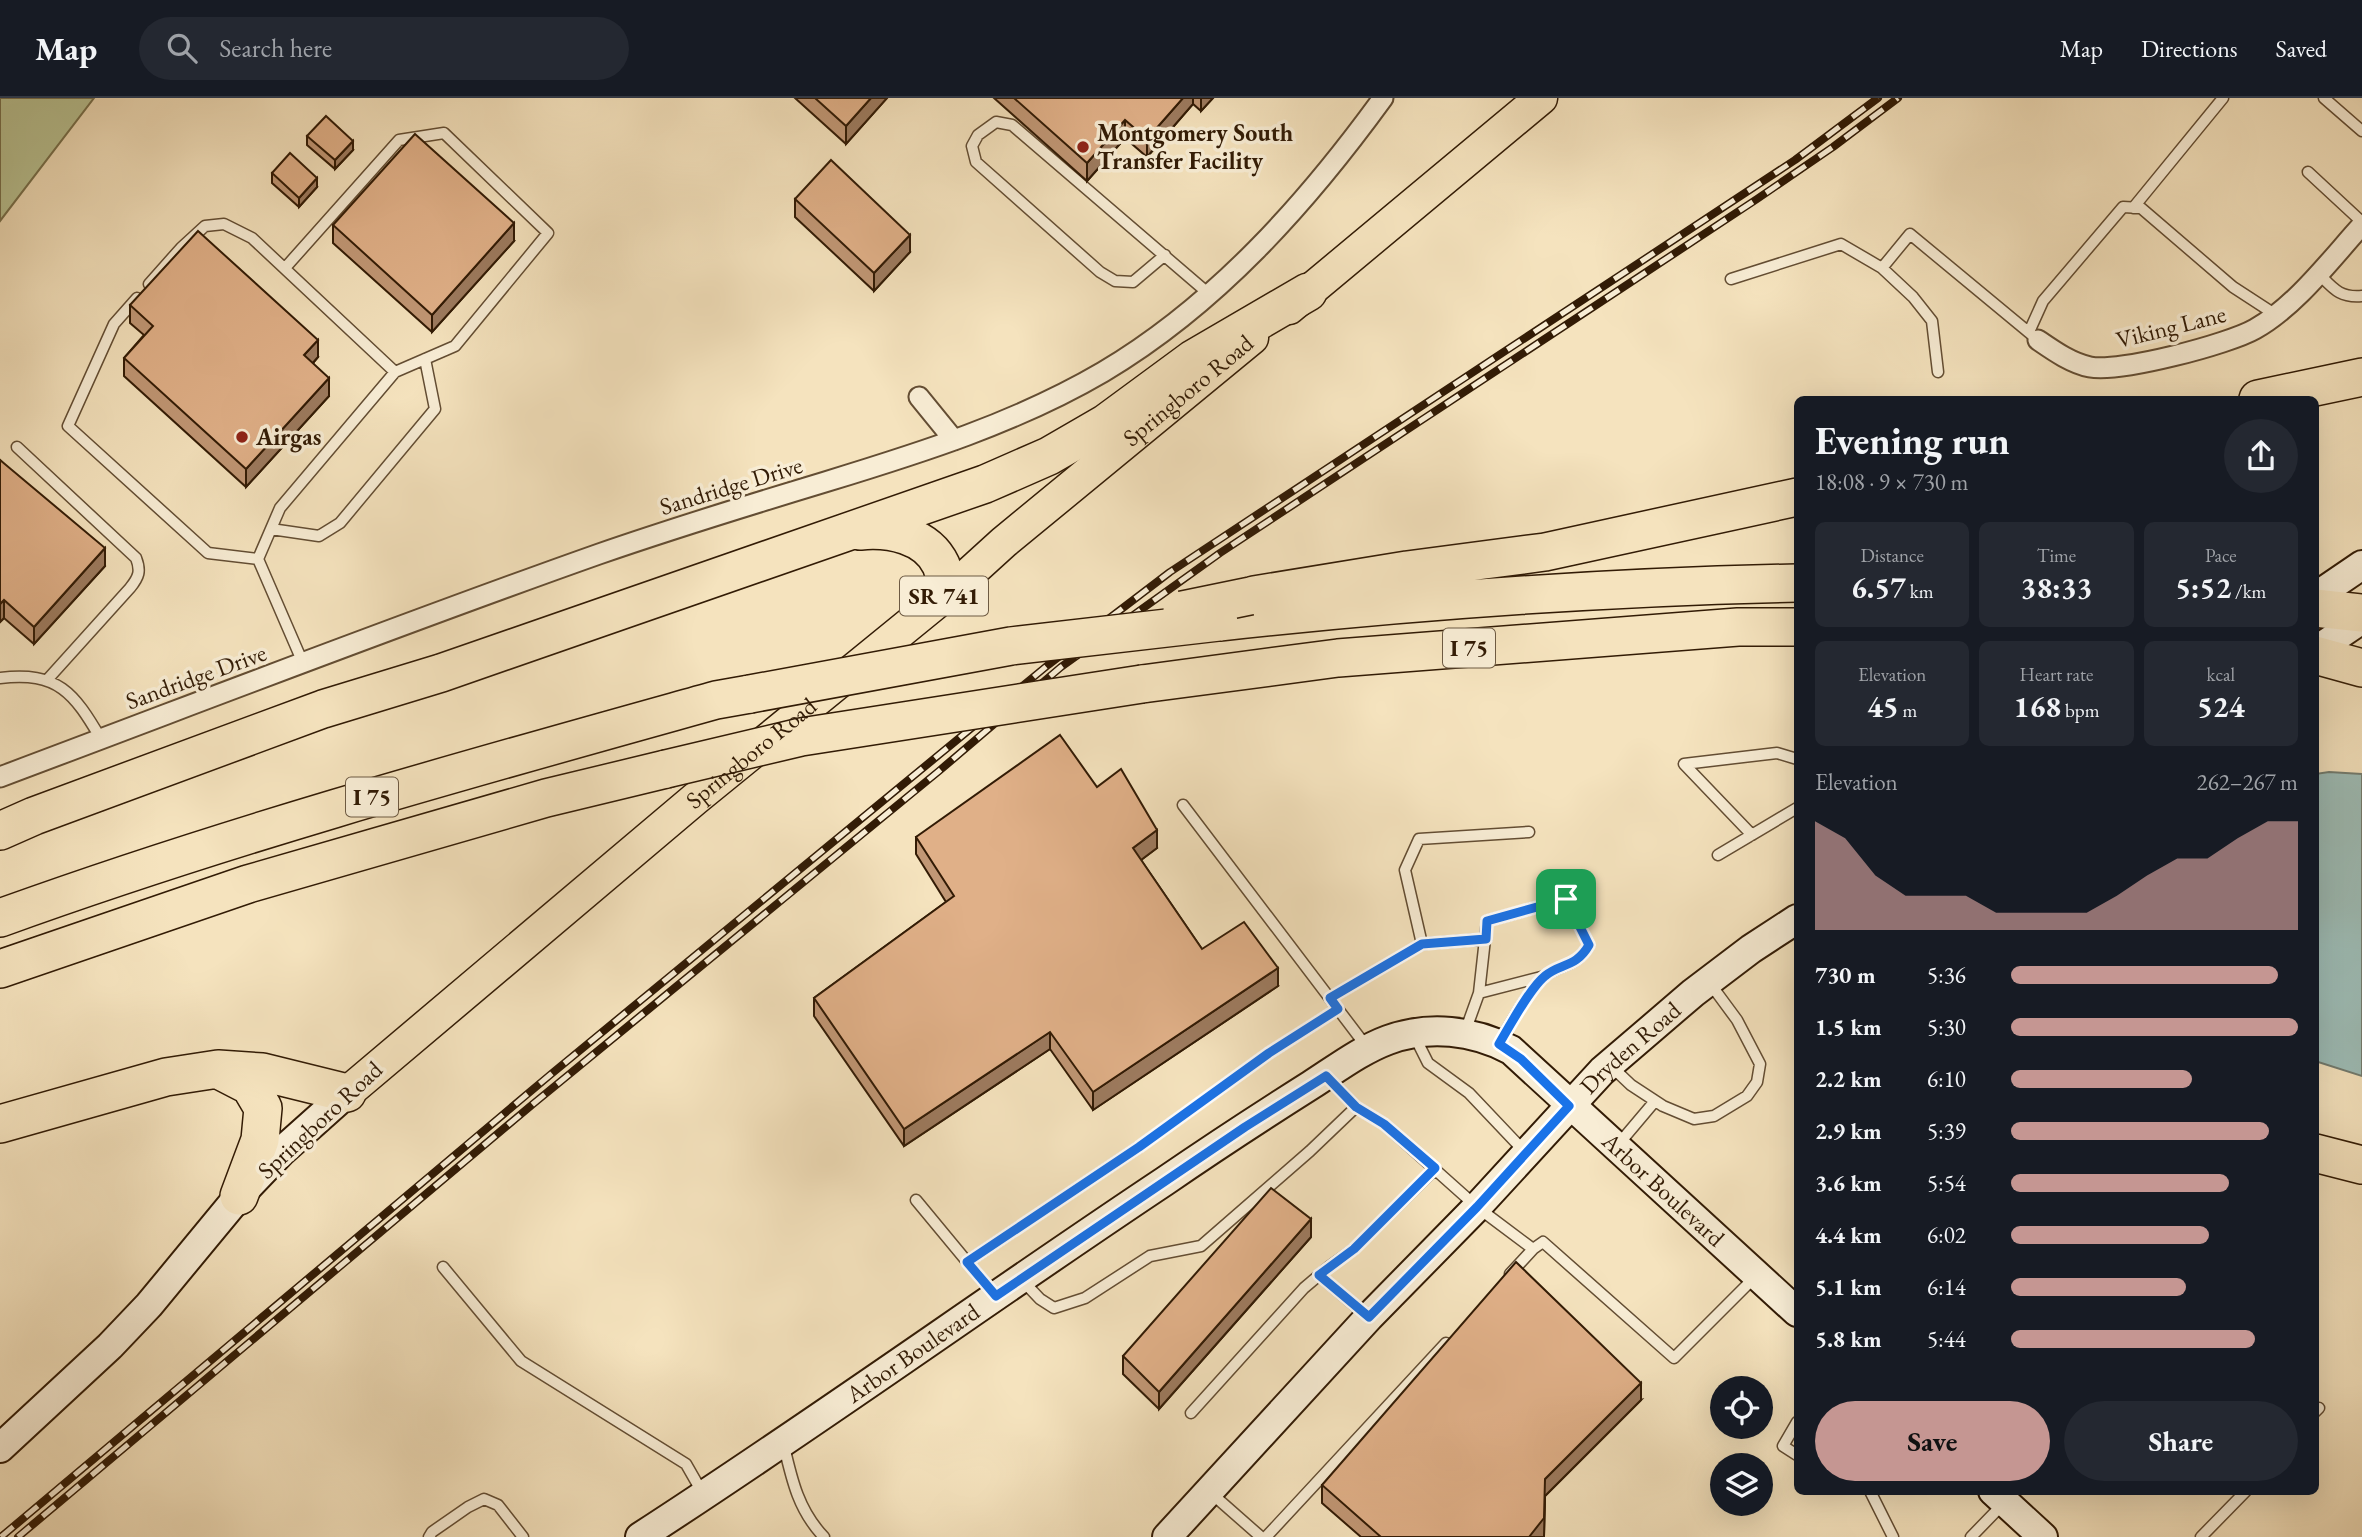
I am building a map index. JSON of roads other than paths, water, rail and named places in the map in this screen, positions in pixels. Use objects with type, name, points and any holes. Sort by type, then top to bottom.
[{"type":"highway","points":[[0,831],[324,709],[441,673],[985,484],[1049,457],[1105,422],[1192,359],[1308,292]]},
{"type":"highway","points":[[2272,396],[2362,377]]},
{"type":"highway","points":[[1011,646],[1250,596],[1407,570],[1545,552],[1794,498]]},
{"type":"highway","points":[[838,534],[883,530],[913,538],[928,547],[940,564],[948,592]]},
{"type":"highway","name":"I 75","points":[[0,918],[101,882],[385,793],[716,700],[1011,646],[1301,613],[1673,585],[1794,583]]},
{"type":"highway","points":[[2319,608],[2362,613]]},
{"type":"highway","name":"I 75","points":[[0,970],[248,884],[546,798],[801,737],[1142,684],[1338,658],[1738,627],[1794,627]]},
{"type":"highway","points":[[2319,654],[2362,659]]},
{"type":"highway","points":[[2319,654],[2362,668]]},
{"type":"highway","points":[[218,1069],[250,1086],[263,1108],[260,1140],[239,1196]]},
{"type":"highway","points":[[0,1124],[166,1077],[218,1069],[262,1072],[347,1093]]},
{"type":"highway","points":[[2319,1132],[2362,1142]]},
{"type":"highway","points":[[2319,1154],[2362,1166]]},
{"type":"main road","name":"Springboro Road","points":[[347,1093],[695,799],[1541,98]]},
{"type":"street","name":"Sandridge Drive","points":[[0,776],[626,545],[954,440],[1042,404],[1101,373],[1144,345],[1209,294],[1269,236],[1309,192],[1383,98]]},
{"type":"street","name":"Viking Lane","points":[[2033,336],[2074,362],[2107,368],[2234,339],[2256,329],[2276,315],[2362,223]]},
{"type":"street","points":[[919,397],[954,440]]},
{"type":"street","points":[[2319,594],[2362,565]]},
{"type":"street","points":[[2319,650],[2362,619]]},
{"type":"street","name":"Dryden Road","points":[[1167,1537],[1369,1317],[1477,1207],[1609,1064],[1709,981],[1794,921]]},
{"type":"street","name":"Arbor Boulevard","points":[[648,1535],[1245,1127],[1368,1049],[1389,1039],[1413,1033],[1465,1033],[1499,1044],[1521,1059],[1569,1106],[1794,1309]]},
{"type":"street","name":"Springboro Road","points":[[0,1448],[110,1346],[239,1196],[282,1151],[347,1093]]},
{"type":"street","points":[[1999,1496],[2043,1537]]},
{"type":"lane","points":[[2133,208],[2223,98]]},
{"type":"lane","points":[[2324,98],[2362,131]]},
{"type":"lane","points":[[1165,255],[1133,282],[1115,281],[1100,272],[976,162],[972,146],[978,135],[996,122],[1012,125],[1165,255],[1209,294]]},
{"type":"lane","points":[[285,268],[399,140],[444,133],[548,233],[455,346],[395,372],[280,509],[258,559],[303,664]]},
{"type":"lane","points":[[2308,172],[2362,223]]},
{"type":"lane","points":[[1882,268],[1910,234],[2033,336],[2043,301],[2123,207],[2141,208],[2233,288],[2276,315]]},
{"type":"lane","points":[[258,559],[208,552],[68,426],[114,324],[181,248],[205,226],[224,223],[252,238],[395,372]]},
{"type":"lane","points":[[1731,279],[1841,244],[1882,268],[1932,321],[1938,372]]},
{"type":"lane","points":[[2318,273],[2340,294],[2362,296]]},
{"type":"lane","points":[[271,529],[319,536],[340,523],[435,409],[425,359]]},
{"type":"lane","points":[[17,447],[136,558],[140,569],[137,580],[130,589],[47,680]]},
{"type":"lane","points":[[0,678],[31,676],[47,680],[81,705],[101,739]]},
{"type":"lane","points":[[1752,835],[1684,764],[1777,752],[1794,758]]},
{"type":"lane","points":[[1183,805],[1368,1049]]},
{"type":"lane","points":[[1718,855],[1794,810]]},
{"type":"lane","points":[[1422,944],[1405,870],[1419,839],[1529,832]]},
{"type":"lane","points":[[1465,1033],[1479,993],[1487,921],[1566,899],[1589,945],[1585,952],[1570,965],[1545,975],[1479,993]]},
{"type":"lane","points":[[1330,998],[1422,944],[1486,939]]},
{"type":"lane","points":[[1499,1044],[1513,1018],[1545,975]]},
{"type":"lane","points":[[1609,1064],[1631,1085],[1655,1101],[1695,1119],[1714,1116],[1747,1096],[1757,1082],[1760,1064],[1737,1020],[1709,981]]},
{"type":"lane","points":[[967,1262],[1139,1147],[1269,1053],[1338,1009]]},
{"type":"lane","points":[[1413,1033],[1428,1063],[1469,1093],[1526,1153]]},
{"type":"lane","points":[[1326,1076],[1356,1107],[1384,1124],[1477,1207],[1533,1249]]},
{"type":"lane","points":[[1616,1147],[1655,1101]]},
{"type":"lane","points":[[1021,1279],[1040,1299],[1054,1308],[1085,1298],[1150,1256],[1201,1245],[1310,1151],[1356,1107]]},
{"type":"lane","points":[[1191,1413],[1252,1344],[1319,1275],[1354,1249],[1435,1168]]},
{"type":"lane","points":[[916,1200],[996,1296]]},
{"type":"lane","points":[[1506,1278],[1543,1242],[1674,1358],[1757,1275]]},
{"type":"lane","points":[[443,1267],[521,1361],[686,1464],[704,1495]]},
{"type":"lane","points":[[1319,1275],[1369,1317]]},
{"type":"lane","points":[[1209,1491],[1263,1537],[1455,1333]]},
{"type":"lane","points":[[1794,1427],[1783,1447],[1794,1453]]},
{"type":"lane","points":[[783,1443],[793,1487],[801,1506],[811,1524],[824,1537]]},
{"type":"lane","points":[[1872,1495],[1892,1537]]},
{"type":"lane","points":[[2201,1537],[2242,1495]]},
{"type":"lane","points":[[1971,1537],[1999,1496]]},
{"type":"lane","points":[[429,1537],[450,1519],[484,1499],[498,1505],[523,1537]]},
{"type":"water","points":[[2319,773],[2362,774],[2362,1076],[2319,1062]]},
{"type":"railway","points":[[1,1537],[550,1075],[1048,665],[1170,572],[1795,160],[1878,98]]},
{"type":"railway","points":[[18,1537],[533,1104],[939,771],[1061,667],[1220,553],[1757,199],[1898,98]]},
{"type":"place","name":"Montgomery South Transfer Facility","points":[[1083,147]]},
{"type":"place","name":"Airgas","points":[[242,437]]}]
